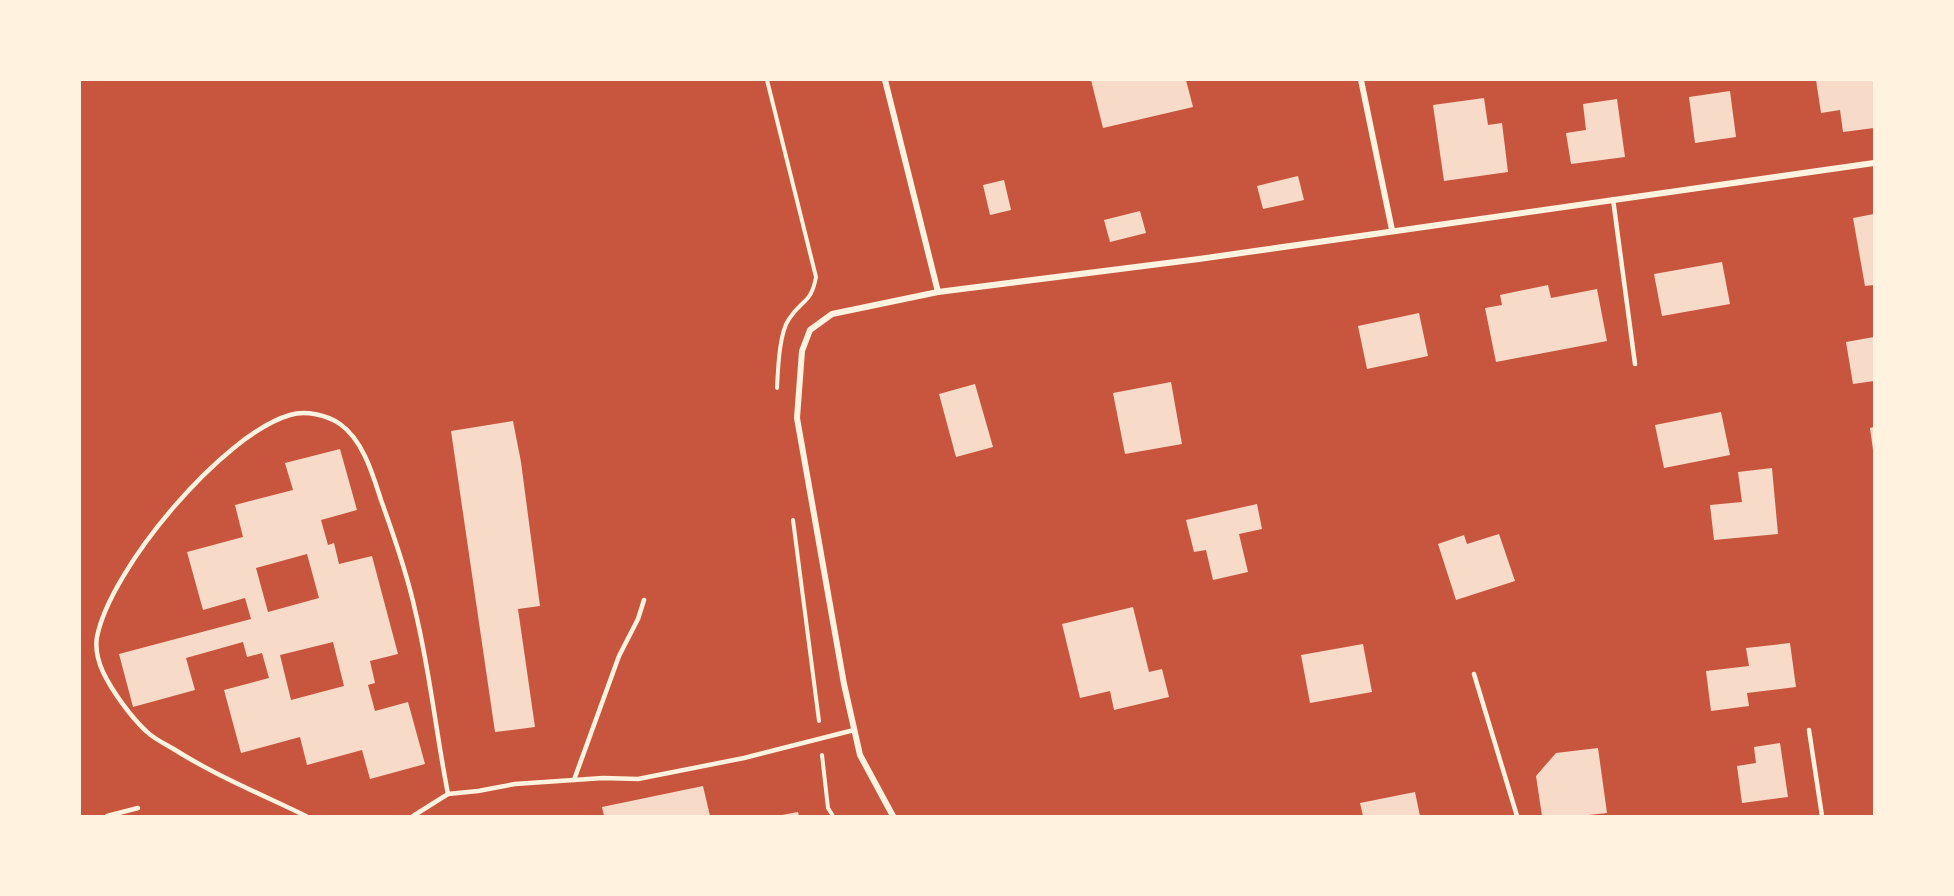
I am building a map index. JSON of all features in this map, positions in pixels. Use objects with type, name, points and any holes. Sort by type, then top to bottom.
[{"type":"street","points":[[885,80],[938,292]]},
{"type":"street","points":[[1361,80],[1392,230]]},
{"type":"street","points":[[893,816],[860,755],[844,684],[797,418],[802,351],[810,330],[832,314],[938,292],[1198,259],[1875,163]]},
{"type":"lane","points":[[1613,199],[1635,364]]},
{"type":"lane","points":[[306,816],[191,760],[146,731],[116,695],[96,655],[101,621],[115,592],[133,561],[174,505],[255,431],[291,414],[319,414],[340,424],[357,442],[373,476],[415,608],[448,794]]},
{"type":"lane","points":[[574,780],[619,656],[638,619],[644,600]]},
{"type":"lane","points":[[1474,674],[1517,816]]},
{"type":"lane","points":[[413,816],[448,794],[515,784],[603,778],[638,779],[744,758],[854,730]]},
{"type":"lane","points":[[1809,730],[1822,816]]},
{"type":"lane","points":[[107,816],[138,808]]},
{"type":"building","points":[[1091,80],[1186,80],[1193,107],[1103,128]]},
{"type":"building","points":[[1816,80],[1873,80],[1874,128],[1843,132],[1840,110],[1821,113]]},
{"type":"building","points":[[1730,91],[1736,137],[1695,143],[1689,97]]},
{"type":"building","points":[[1484,98],[1488,125],[1502,123],[1508,172],[1444,181],[1433,105]]},
{"type":"building","points":[[1617,99],[1625,157],[1571,164],[1566,133],[1586,130],[1583,104]]},
{"type":"building","points":[[1298,176],[1304,200],[1263,209],[1257,186]]},
{"type":"building","points":[[1004,180],[1011,210],[990,215],[983,185]]},
{"type":"building","points":[[1140,211],[1146,233],[1110,242],[1104,220]]},
{"type":"building","points":[[1874,214],[1874,285],[1865,286],[1853,218]]},
{"type":"building","points":[[1722,262],[1730,304],[1662,316],[1654,274]]},
{"type":"building","points":[[1548,285],[1551,298],[1597,289],[1607,341],[1496,362],[1485,308],[1502,305],[1500,295]]},
{"type":"building","points":[[1419,313],[1428,356],[1367,369],[1358,326]]},
{"type":"building","points":[[1874,337],[1874,381],[1853,384],[1846,342]]},
{"type":"building","points":[[1171,382],[1182,444],[1125,454],[1113,393]]},
{"type":"building","points":[[975,384],[993,447],[956,457],[939,394]]},
{"type":"building","points":[[1721,412],[1730,455],[1664,468],[1655,425]]},
{"type":"building","points":[[513,421],[521,462],[540,606],[518,609],[535,727],[495,732],[451,431]]},
{"type":"building","points":[[1874,427],[1874,450],[1873,450],[1870,428]]},
{"type":"building","points":[[340,449],[357,510],[321,520],[328,545],[334,543],[339,564],[372,556],[398,654],[370,661],[375,683],[368,685],[375,711],[408,702],[425,764],[370,779],[362,750],[307,765],[300,737],[241,753],[224,690],[269,678],[262,653],[247,657],[243,642],[186,658],[195,690],[133,707],[119,654],[251,619],[245,598],[203,610],[187,552],[243,537],[235,505],[293,490],[285,463]],"holes":[[[307,554],[319,598],[268,612],[256,568]],[[333,642],[344,686],[291,700],[280,655]]]},
{"type":"building","points":[[1772,468],[1778,534],[1714,540],[1710,505],[1742,502],[1738,472]]},
{"type":"building","points":[[1257,504],[1262,529],[1239,534],[1248,572],[1213,580],[1206,550],[1194,552],[1186,520]]},
{"type":"building","points":[[1499,534],[1515,581],[1456,600],[1438,544],[1464,535],[1467,544]]},
{"type":"building","points":[[1133,607],[1149,672],[1162,669],[1169,697],[1114,710],[1110,691],[1080,698],[1062,624]]},
{"type":"building","points":[[1790,643],[1796,687],[1747,693],[1749,706],[1711,711],[1706,671],[1749,666],[1746,648]]},
{"type":"building","points":[[1363,644],[1372,692],[1310,703],[1301,655]]},
{"type":"building","points":[[1780,743],[1788,797],[1742,803],[1737,766],[1756,763],[1754,747]]},
{"type":"building","points":[[1598,748],[1607,813],[1542,816],[1536,776],[1556,753]]},
{"type":"building","points":[[703,786],[710,816],[604,816],[602,807]]},
{"type":"building","points":[[1415,792],[1420,816],[1363,816],[1360,803]]},
{"type":"building","points":[[798,812],[799,816],[782,816],[782,815]]}]
